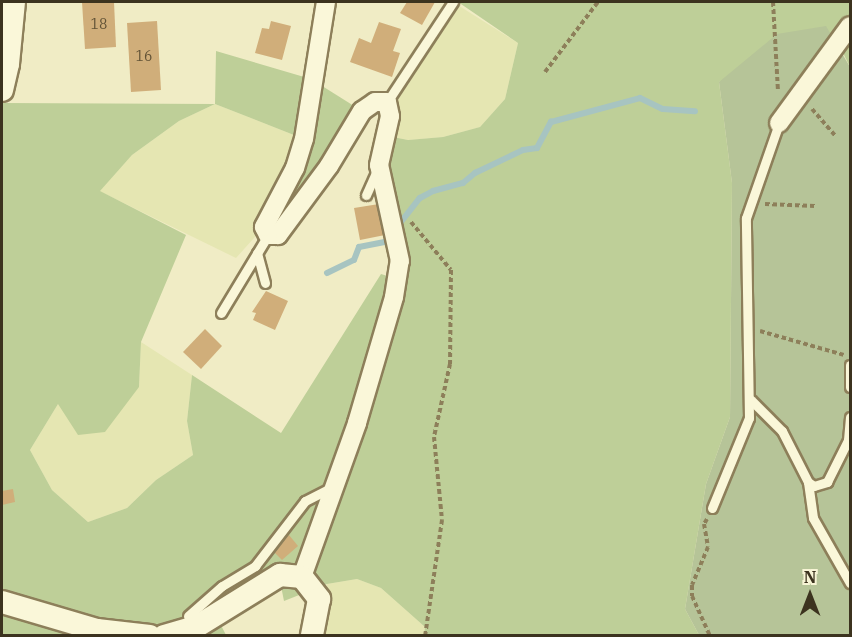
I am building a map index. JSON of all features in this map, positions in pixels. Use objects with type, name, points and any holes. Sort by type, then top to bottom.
[{"type":"street","points":[[2,90],[9,64],[14,2]]},
{"type":"street","points":[[302,577],[336,485],[394,297],[400,261],[379,165],[390,116],[387,102],[375,102],[362,111],[289,223],[278,235],[268,235],[264,227],[295,168],[304,139],[326,2]]},
{"type":"street","points":[[779,123],[850,26]]},
{"type":"street","points":[[164,636],[196,627],[280,575],[302,577],[319,599],[312,636]]},
{"type":"street","points":[[2,602],[97,630],[150,636]]},
{"type":"lane","points":[[387,102],[453,2]]},
{"type":"lane","points":[[712,508],[742,442],[751,400],[747,328],[746,218],[779,123]]},
{"type":"lane","points":[[366,195],[379,165]]},
{"type":"lane","points":[[221,314],[268,235]]},
{"type":"lane","points":[[257,253],[265,283]]},
{"type":"lane","points":[[850,365],[850,387]]},
{"type":"lane","points":[[751,400],[789,441],[808,482],[813,518],[850,583]]},
{"type":"lane","points":[[808,482],[814,486],[827,482],[848,440],[850,417]]},
{"type":"lane","points":[[188,616],[222,586],[255,566],[305,501],[336,485]]},
{"type":"path","points":[[545,72],[598,2]]},
{"type":"path","points":[[773,2],[779,123]]},
{"type":"path","points":[[800,96],[836,135]]},
{"type":"path","points":[[750,205],[815,206]]},
{"type":"path","points":[[415,226],[451,270],[450,363],[434,437],[442,520],[425,636]]},
{"type":"path","points":[[747,328],[831,348],[850,358]]},
{"type":"path","points":[[710,636],[692,596],[692,585],[708,547],[704,524],[712,508]]},
{"type":"green space","points":[[453,2],[518,43],[505,99],[480,127],[443,137],[408,140],[383,135],[387,102]]},
{"type":"green space","points":[[458,2],[850,2],[850,67],[836,39],[719,82],[732,183],[730,417],[706,484],[685,609],[699,635],[424,635],[425,627],[381,588],[357,579],[327,584],[284,601],[281,586],[301,577],[261,572],[246,573],[207,598],[226,635],[2,635],[2,103],[215,104],[179,121],[132,155],[100,191],[186,235],[141,342],[139,387],[105,432],[78,435],[58,404],[30,450],[52,490],[88,522],[127,508],[156,480],[193,455],[187,421],[192,375],[281,433],[381,274],[397,279],[383,135],[408,140],[443,137],[480,127],[505,99],[518,43]]},
{"type":"green space","points":[[826,26],[850,67],[850,635],[699,635],[685,609],[706,484],[730,417],[732,183],[719,82],[777,34]]},
{"type":"green space","points":[[216,51],[311,79],[362,111],[268,235],[304,139],[215,104]]},
{"type":"green space","points":[[215,104],[304,139],[264,227],[236,258],[99,191],[132,155],[179,121]]},
{"type":"green space","points":[[141,342],[192,375],[187,421],[193,455],[156,480],[127,508],[88,522],[52,490],[30,450],[58,404],[139,387]]},
{"type":"green space","points":[[357,579],[381,588],[425,627],[424,635],[318,636],[327,584]]},
{"type":"building","points":[[82,2],[114,2],[116,47],[85,49]]},
{"type":"building","points":[[407,2],[435,2],[422,25],[400,13]]},
{"type":"building","points":[[157,21],[161,90],[131,92],[127,23]]},
{"type":"building","points":[[271,21],[291,26],[282,60],[255,53],[262,28],[269,29]]},
{"type":"building","points":[[379,22],[401,29],[393,51],[400,53],[392,77],[350,62],[359,38],[371,43]]},
{"type":"building","points":[[379,204],[385,235],[360,240],[354,208]]},
{"type":"building","points":[[266,291],[288,301],[275,330],[253,320],[256,313],[252,312]]},
{"type":"building","points":[[205,329],[222,346],[201,369],[183,352]]},
{"type":"building","points":[[13,489],[15,502],[2,505],[2,491]]},
{"type":"building","points":[[289,535],[298,546],[282,560],[272,550]]},
{"type":"waterway","points":[[397,227],[420,198],[433,191],[463,183],[475,173],[523,150],[537,148],[551,122],[640,98],[663,109],[695,111]]},
{"type":"waterway","points":[[327,273],[354,260],[359,247],[385,242],[391,235]]}]
